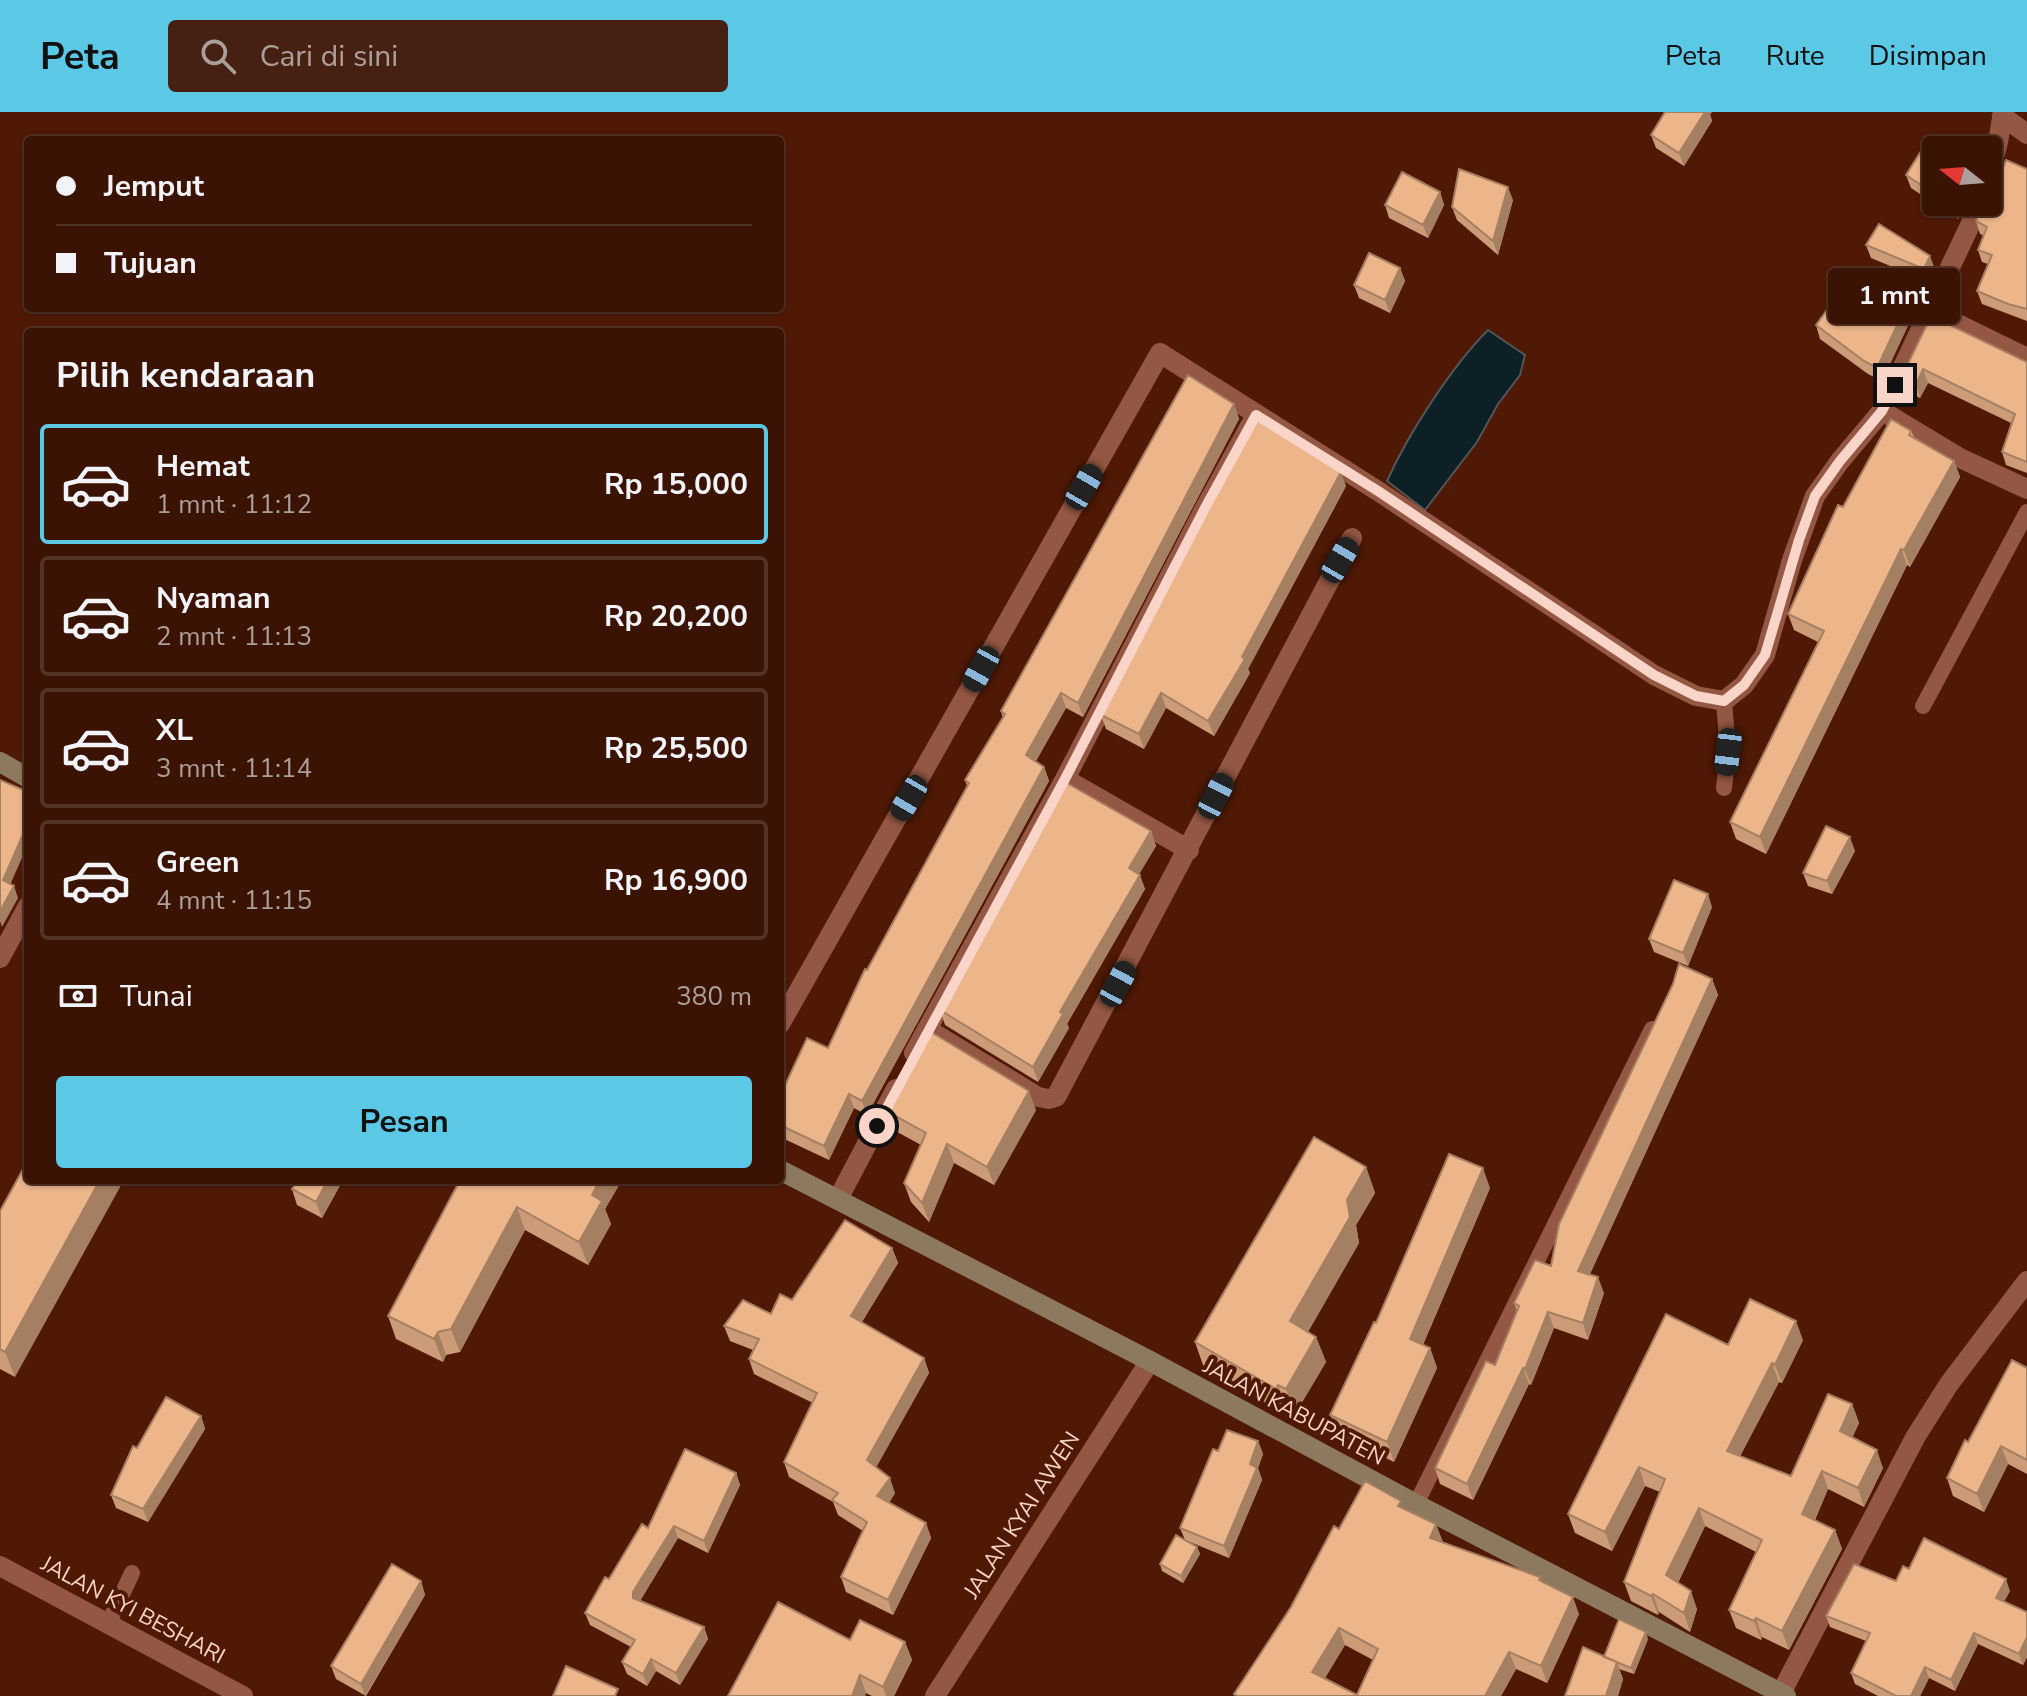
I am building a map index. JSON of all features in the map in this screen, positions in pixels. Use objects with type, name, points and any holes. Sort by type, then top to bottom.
[{"type":"main road","points":[[0,762],[24,776]]},
{"type":"main road","name":"JALAN KABUPATEN","points":[[784,1172],[1783,1695]]},
{"type":"street","points":[[1997,136],[2002,114],[2027,134]]},
{"type":"street","points":[[784,1017],[1160,353],[1378,491],[1654,675],[1696,696],[1724,701],[1744,685],[1765,655],[1792,560],[1815,496],[1882,411],[1975,216]]},
{"type":"street","points":[[1931,311],[2027,358]]},
{"type":"street","points":[[1882,411],[1960,458],[2027,489]]},
{"type":"street","points":[[838,1199],[927,1029],[1065,779],[1256,415]]},
{"type":"street","points":[[927,1029],[1034,1095],[1046,1099],[1056,1097],[1352,538]]},
{"type":"street","points":[[1065,779],[1189,850]]},
{"type":"street","points":[[0,958],[24,913]]},
{"type":"street","points":[[1783,1695],[1916,1436],[1949,1384],[2027,1281]]},
{"type":"street","name":"JALAN KYAI AWEN","points":[[935,1696],[1150,1361]]},
{"type":"street","name":"JALAN KYI BESHARI","points":[[0,1566],[243,1696]]},
{"type":"lane","points":[[1923,706],[2027,512]]},
{"type":"lane","points":[[1724,701],[1728,752],[1724,788]]},
{"type":"lane","points":[[1416,1504],[1662,1009]]},
{"type":"lane","points":[[108,1624],[132,1573]]},
{"type":"water","points":[[1488,330],[1525,355],[1520,375],[1498,404],[1477,442],[1425,510],[1387,481],[1432,401]]},
{"type":"building","points":[[1665,112],[1705,112],[1679,153],[1651,135]]},
{"type":"building","points":[[1922,150],[1922,186],[1906,175]]},
{"type":"building","points":[[2006,160],[2027,169],[2027,309],[1977,291],[1992,255],[1978,250],[1987,227],[1976,221],[1978,216],[2002,216],[2002,170]]},
{"type":"building","points":[[1459,169],[1508,187],[1493,241],[1452,207]]},
{"type":"building","points":[[1402,172],[1440,192],[1423,225],[1385,205]]},
{"type":"building","points":[[1879,224],[1930,256],[1924,269],[1866,245]]},
{"type":"building","points":[[1369,253],[1400,268],[1385,300],[1354,285]]},
{"type":"building","points":[[1851,277],[1907,304],[1877,368],[1816,325]]},
{"type":"building","points":[[1931,316],[2027,362],[2027,462],[2002,452],[2015,414],[1923,369],[1916,385],[1901,378]]},
{"type":"building","points":[[1188,375],[1234,404],[1078,703],[1061,693],[1026,755],[1044,767],[862,1101],[849,1094],[824,1146],[784,1127],[784,1087],[807,1038],[828,1048],[865,969],[969,783],[965,780],[1005,714],[1001,711]]},
{"type":"building","points":[[1256,418],[1341,472],[1242,657],[1245,659],[1208,721],[1161,693],[1139,734],[1101,715]]},
{"type":"building","points":[[1891,419],[1911,431],[1909,435],[1954,461],[1904,550],[1901,549],[1760,837],[1730,822],[1824,631],[1788,614],[1838,505],[1843,507]]},
{"type":"building","points":[[0,780],[24,790],[24,832],[3,880],[14,886],[0,911]]},
{"type":"building","points":[[1065,782],[1151,831],[1129,868],[1140,875],[1060,1012],[1063,1014],[1033,1067],[940,1010]]},
{"type":"building","points":[[1826,826],[1850,837],[1827,881],[1803,873]]},
{"type":"building","points":[[1674,880],[1708,894],[1683,953],[1649,939]]},
{"type":"building","points":[[1679,964],[1712,979],[1578,1271],[1598,1277],[1583,1323],[1548,1312],[1525,1369],[1467,1484],[1435,1468],[1486,1361],[1495,1365],[1519,1306],[1514,1303],[1535,1260],[1551,1266],[1559,1224],[1673,984]]},
{"type":"building","points":[[926,1029],[1029,1091],[987,1167],[947,1144],[922,1203],[904,1183],[926,1133],[883,1109]]},
{"type":"building","points":[[1314,1137],[1366,1167],[1347,1200],[1350,1217],[1290,1321],[1316,1337],[1286,1389],[1278,1385],[1276,1389],[1195,1342]]},
{"type":"building","points":[[1449,1154],[1483,1168],[1410,1339],[1430,1348],[1387,1442],[1330,1415],[1376,1323]]},
{"type":"building","points":[[24,1167],[24,1184],[98,1184],[5,1352],[0,1349],[0,1211]]},
{"type":"building","points":[[295,1184],[326,1184],[316,1202],[292,1189]]},
{"type":"building","points":[[458,1184],[598,1184],[592,1195],[602,1201],[579,1242],[517,1207],[451,1329],[438,1332],[434,1339],[388,1316]]},
{"type":"building","points":[[845,1220],[892,1248],[851,1316],[924,1358],[867,1460],[890,1478],[877,1496],[926,1523],[888,1600],[841,1577],[867,1522],[832,1500],[838,1493],[784,1462],[817,1393],[749,1359],[759,1339],[724,1326],[743,1300],[771,1314],[780,1294],[792,1300]]},
{"type":"building","points":[[1750,1299],[1796,1321],[1727,1451],[1791,1476],[1828,1394],[1852,1404],[1840,1431],[1877,1450],[1858,1488],[1822,1471],[1802,1514],[1835,1530],[1782,1631],[1756,1618],[1754,1621],[1729,1610],[1762,1540],[1699,1508],[1666,1575],[1691,1591],[1684,1613],[1653,1594],[1651,1596],[1624,1582],[1665,1479],[1639,1467],[1605,1532],[1568,1514],[1666,1314],[1728,1345]]},
{"type":"building","points":[[2012,1360],[2027,1368],[2027,1460],[2001,1446],[1977,1494],[1947,1478],[1965,1440],[1968,1442]]},
{"type":"building","points":[[166,1397],[201,1416],[143,1509],[111,1495],[133,1446],[137,1448]]},
{"type":"building","points":[[1227,1430],[1258,1441],[1250,1464],[1257,1468],[1224,1546],[1180,1528],[1213,1449],[1218,1451]]},
{"type":"building","points":[[685,1449],[736,1473],[704,1541],[674,1526],[633,1592],[633,1598],[704,1627],[676,1673],[651,1659],[643,1674],[622,1662],[635,1640],[585,1613],[605,1577],[609,1579],[642,1524],[648,1528]]},
{"type":"building","points":[[1365,1481],[1401,1501],[1398,1506],[1436,1524],[1430,1538],[1540,1577],[1539,1580],[1573,1597],[1541,1666],[1509,1652],[1485,1696],[1238,1696],[1234,1694],[1291,1607],[1334,1526],[1339,1529]],"holes":[[[1339,1628],[1378,1649],[1357,1695],[1312,1672]]]},
{"type":"building","points":[[1176,1535],[1197,1547],[1181,1576],[1160,1564]]},
{"type":"building","points":[[1924,1538],[2006,1579],[1996,1598],[2027,1612],[2027,1637],[2019,1654],[1974,1633],[1951,1680],[1925,1667],[1911,1696],[1896,1696],[1851,1673],[1870,1633],[1826,1616],[1854,1564],[1896,1581],[1903,1566],[1909,1569]]},
{"type":"building","points":[[392,1564],[421,1581],[361,1684],[331,1666]]},
{"type":"building","points":[[778,1602],[850,1640],[860,1620],[905,1642],[883,1687],[860,1675],[852,1696],[728,1696]]},
{"type":"building","points":[[1619,1619],[1646,1632],[1631,1668],[1604,1657]]},
{"type":"building","points":[[1583,1647],[1617,1662],[1606,1696],[1565,1696]]},
{"type":"building","points":[[566,1666],[618,1689],[615,1696],[553,1696]]},
{"type":"route","points":[[877,1126],[1065,779],[1256,415],[1378,491],[1654,675],[1696,696],[1724,701],[1756,672],[1765,655],[1815,496],[1882,411],[1895,385]]}]
